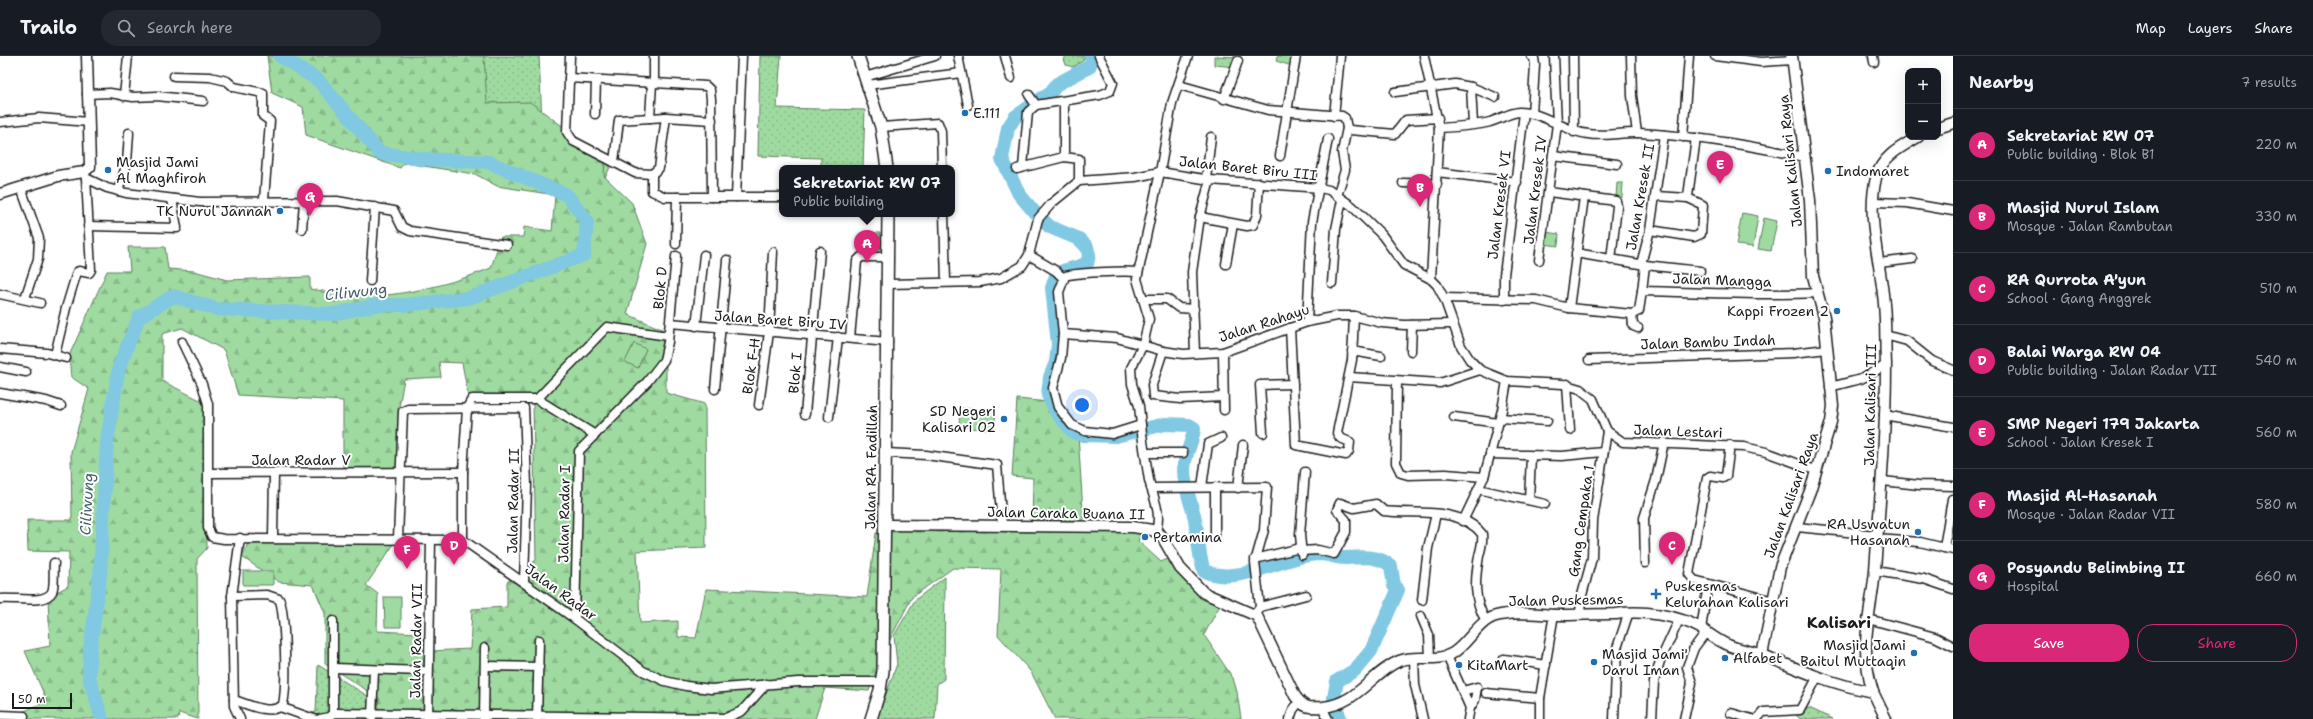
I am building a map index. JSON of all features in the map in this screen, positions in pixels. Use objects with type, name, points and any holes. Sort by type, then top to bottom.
[{"type":"main road","points":[[858,56],[881,127],[887,165]]},
{"type":"main road","name":"Jalan RA. Fadillah","points":[[871,719],[882,682],[888,342],[888,217]]},
{"type":"street","points":[[55,355],[66,308],[77,272],[91,272],[85,175],[90,163],[87,56]]},
{"type":"street","points":[[124,96],[128,56]]},
{"type":"street","points":[[570,56],[568,136],[577,144],[635,173],[652,174],[659,168],[666,117]]},
{"type":"street","points":[[650,118],[654,56]]},
{"type":"street","points":[[736,197],[742,56]]},
{"type":"street","points":[[866,81],[913,59],[935,56]]},
{"type":"street","points":[[958,56],[968,105]]},
{"type":"street","points":[[1005,56],[1011,78]]},
{"type":"street","points":[[888,284],[980,282],[1001,278],[1017,270],[1028,255],[1041,215],[1078,181],[1079,159],[1064,157],[1020,168],[1028,112],[1035,104],[1064,102],[1104,94],[1110,91],[1112,84],[1099,56]]},
{"type":"street","points":[[1156,531],[1159,524],[1157,505],[1151,488],[1139,406],[1130,372],[1132,363],[1143,345],[1149,319],[1138,286],[1138,272],[1160,172],[1172,102],[1188,56]]},
{"type":"street","points":[[1280,156],[1296,56]]},
{"type":"street","points":[[1334,116],[1340,56]]},
{"type":"street","points":[[1424,56],[1439,128],[1431,279],[1444,298],[1451,324],[1461,346],[1470,360],[1480,370],[1507,381],[1567,384],[1580,389],[1593,399],[1607,431]]},
{"type":"street","name":"Jalan Kresek IV","points":[[1539,260],[1557,124],[1554,56]]},
{"type":"street","points":[[1573,56],[1574,132]]},
{"type":"street","points":[[1631,56],[1632,96],[1637,133]]},
{"type":"street","points":[[1684,137],[1689,56]]},
{"type":"street","points":[[1715,56],[1761,62],[1793,58]]},
{"type":"street","name":"Jalan Kresek VI","points":[[1504,300],[1504,275],[1528,113],[1532,57]]},
{"type":"street","name":"Jalan Kalisari Raya","points":[[1762,655],[1780,567],[1810,491],[1815,470],[1831,422],[1833,406],[1824,316],[1816,293],[1811,261],[1810,200],[1793,58]]},
{"type":"street","points":[[1224,99],[1238,61]]},
{"type":"street","points":[[866,81],[961,73]]},
{"type":"street","points":[[174,76],[210,77],[227,81],[234,88],[263,93],[263,116],[270,121],[264,200]]},
{"type":"street","points":[[569,78],[706,86],[711,93],[712,197]]},
{"type":"street","points":[[595,114],[596,80]]},
{"type":"street","points":[[1395,92],[1455,84],[1471,87],[1495,97]]},
{"type":"street","points":[[1179,85],[1224,99],[1286,113],[1344,117],[1347,128],[1342,152],[1345,170],[1339,198],[1332,282]]},
{"type":"street","points":[[1471,87],[1473,124]]},
{"type":"street","points":[[87,94],[110,93],[124,96],[157,96],[203,102]]},
{"type":"street","points":[[1029,95],[1035,104]]},
{"type":"street","points":[[1064,102],[1064,157]]},
{"type":"street","points":[[1439,128],[1489,122],[1512,113],[1528,113],[1574,132],[1604,136],[1637,133],[1696,138],[1744,144],[1804,157]]},
{"type":"street","points":[[614,162],[618,120],[666,117],[712,120]]},
{"type":"street","points":[[0,122],[39,118],[89,122]]},
{"type":"street","points":[[1347,128],[1350,130],[1395,134],[1401,130],[1402,123],[1406,120],[1438,118]]},
{"type":"street","points":[[881,127],[938,123],[941,131],[942,165]]},
{"type":"street","points":[[1941,127],[1953,123]]},
{"type":"street","points":[[118,191],[127,163],[129,133]]},
{"type":"street","name":"Jalan Kresek II","points":[[1642,291],[1643,264],[1656,196],[1664,135]]},
{"type":"street","points":[[1195,353],[1192,272],[1200,218],[1208,180],[1211,137]]},
{"type":"street","points":[[1688,198],[1696,138]]},
{"type":"street","points":[[1307,322],[1312,229],[1328,139]]},
{"type":"street","name":"Jalan Kalisari III","points":[[1873,692],[1865,653],[1875,571],[1883,481],[1886,365],[1884,303],[1873,202],[1876,176],[1884,161],[1894,151],[1913,140]]},
{"type":"street","points":[[1553,156],[1618,164]]},
{"type":"street","name":"Jalan Baret Biru III","points":[[1078,181],[1135,177],[1160,172],[1208,180],[1320,188],[1339,198],[1366,218],[1404,265],[1431,279]]},
{"type":"street","points":[[1437,172],[1517,182]]},
{"type":"street","points":[[652,174],[654,193],[665,197],[779,197]]},
{"type":"street","points":[[0,194],[58,176],[85,175],[118,191],[172,199],[200,202],[264,200],[337,202],[392,209],[402,227],[410,232],[507,245]]},
{"type":"street","points":[[1200,218],[1249,226],[1254,223],[1259,183]]},
{"type":"street","points":[[1403,183],[1437,184]]},
{"type":"street","points":[[20,188],[39,238],[38,259],[25,298]]},
{"type":"street","points":[[1548,192],[1614,200],[1617,202],[1611,260]]},
{"type":"street","points":[[1650,230],[1699,236],[1701,231],[1703,204],[1688,198],[1656,196]]},
{"type":"street","points":[[676,244],[677,197]]},
{"type":"street","points":[[1569,308],[1584,197]]},
{"type":"street","points":[[88,226],[175,229],[178,226],[172,199]]},
{"type":"street","points":[[302,229],[304,201]]},
{"type":"street","points":[[1873,202],[1907,203],[1953,211]]},
{"type":"street","points":[[370,281],[375,207]]},
{"type":"street","points":[[944,217],[946,282]]},
{"type":"street","points":[[1226,264],[1233,224]]},
{"type":"street","name":"Blok I","points":[[805,414],[820,251]]},
{"type":"street","name":"Blok F-H","points":[[759,405],[769,332],[773,252]]},
{"type":"street","points":[[1576,253],[1611,260],[1700,271]]},
{"type":"street","points":[[696,326],[704,255]]},
{"type":"street","points":[[1028,255],[1060,275],[1123,271],[1138,272]]},
{"type":"street","name":"Blok D","points":[[670,323],[676,256]]},
{"type":"street","points":[[850,338],[857,261],[861,257],[888,257]]},
{"type":"street","points":[[1879,263],[1912,259]]},
{"type":"street","points":[[715,389],[727,260]]},
{"type":"street","points":[[1060,275],[1059,292],[1063,334],[1060,364],[1053,388],[1055,400],[1067,420],[1085,431],[1103,433],[1120,432],[1142,427]]},
{"type":"street","points":[[1444,298],[1536,300],[1569,308],[1632,314],[1637,313],[1640,306],[1642,291]]},
{"type":"street","name":"Jalan Mangga","points":[[1642,291],[1714,292],[1743,295],[1816,293]]},
{"type":"street","points":[[0,294],[25,298],[40,303]]},
{"type":"street","points":[[1143,299],[1167,299],[1179,308],[1194,309]]},
{"type":"street","points":[[1632,314],[1633,326],[1638,328]]},
{"type":"street","name":"Jalan Rahayu","points":[[1063,334],[1108,336],[1163,351],[1183,354],[1223,352],[1307,322],[1337,316],[1354,316],[1382,323],[1412,325],[1451,324]]},
{"type":"street","points":[[1290,328],[1296,440],[1298,447],[1347,454],[1350,446],[1349,441],[1340,438],[1338,433],[1349,377],[1354,316]]},
{"type":"street","name":"Jalan Baret Biru IV","points":[[670,323],[888,342]]},
{"type":"street","name":"Jalan Radar I","points":[[576,619],[578,460],[581,448],[660,366],[666,356],[670,323]]},
{"type":"street","points":[[1411,350],[1412,325]]},
{"type":"street","points":[[537,399],[608,327],[668,336]]},
{"type":"street","points":[[1885,335],[1907,341],[1932,361],[1953,370]]},
{"type":"street","points":[[829,417],[838,337]]},
{"type":"street","points":[[182,342],[207,399],[210,473],[209,531],[211,536],[218,538],[463,540],[463,472],[467,408],[473,398],[537,399],[594,435]]},
{"type":"street","points":[[0,349],[55,355],[66,358]]},
{"type":"street","name":"Jalan Bambu Indah","points":[[1589,360],[1793,353],[1827,349]]},
{"type":"street","points":[[1163,351],[1152,385],[1153,396],[1180,399],[1223,397]]},
{"type":"street","points":[[1352,351],[1381,356]]},
{"type":"street","points":[[1223,352],[1224,410]]},
{"type":"street","points":[[1830,387],[1861,379],[1886,365]]},
{"type":"street","points":[[0,367],[26,372]]},
{"type":"street","points":[[1349,377],[1440,383],[1480,370]]},
{"type":"street","points":[[1397,381],[1396,462],[1401,473],[1408,475],[1446,474],[1484,477]]},
{"type":"street","points":[[1463,521],[1484,477],[1499,420],[1507,381]]},
{"type":"street","points":[[1263,432],[1260,385],[1293,384]]},
{"type":"street","points":[[1567,384],[1570,430]]},
{"type":"street","points":[[0,394],[46,401],[61,406]]},
{"type":"street","points":[[398,539],[402,413],[408,409],[467,408]]},
{"type":"street","name":"Jalan Radar II","points":[[467,408],[524,408],[526,421],[527,485],[524,582]]},
{"type":"street","points":[[1884,415],[1953,427]]},
{"type":"street","points":[[1454,417],[1547,421]]},
{"type":"street","name":"Jalan Lestari","points":[[1607,431],[1623,442],[1664,442],[1730,446],[1766,452],[1815,470]]},
{"type":"street","name":"Gang Cempaka 1","points":[[1580,614],[1581,599],[1592,558],[1593,521],[1601,478],[1603,452],[1607,431]]},
{"type":"street","points":[[1202,487],[1208,444],[1221,438]]},
{"type":"street","points":[[1645,563],[1644,518],[1656,480],[1664,442]]},
{"type":"street","points":[[1238,488],[1243,445]]},
{"type":"street","points":[[1730,446],[1726,476],[1723,478],[1711,476],[1707,478],[1689,568],[1691,578],[1708,584],[1774,601]]},
{"type":"street","points":[[1490,454],[1562,456],[1603,452]]},
{"type":"street","points":[[886,453],[926,455],[997,465],[1002,525]]},
{"type":"street","points":[[1146,453],[1182,453]]},
{"type":"street","points":[[1529,500],[1530,456]]},
{"type":"street","name":"Jalan Radar V","points":[[210,473],[463,472]]},
{"type":"street","points":[[1301,552],[1304,472]]},
{"type":"street","points":[[273,538],[274,473]]},
{"type":"street","points":[[1883,481],[1919,485],[1953,486]]},
{"type":"street","points":[[1151,488],[1238,488],[1266,486],[1268,488],[1264,530],[1255,561],[1258,610],[1259,618],[1289,686],[1299,702],[1293,710],[1290,719]]},
{"type":"street","points":[[1215,487],[1215,536]]},
{"type":"street","points":[[1478,489],[1545,504]]},
{"type":"street","points":[[1944,548],[1952,499]]},
{"type":"street","points":[[1255,561],[1318,550],[1334,554],[1346,529],[1346,520],[1337,510],[1340,503],[1354,508],[1372,504],[1378,505],[1384,511],[1436,514],[1453,517],[1463,521],[1482,534],[1476,571],[1476,596],[1478,607],[1486,621]]},
{"type":"street","points":[[1422,600],[1428,548],[1436,514]]},
{"type":"street","name":"Jalan Caraka Buana II","points":[[885,525],[1133,527],[1156,531],[1165,541],[1180,568],[1196,587],[1215,598],[1258,610]]},
{"type":"street","points":[[1797,527],[1920,542],[1953,550]]},
{"type":"street","points":[[237,718],[234,700],[232,596],[240,538]]},
{"type":"street","name":"Jalan Radar VII","points":[[428,716],[431,540]]},
{"type":"street","name":"Jalan Radar","points":[[463,540],[576,619],[643,671],[665,681],[686,686],[711,689],[823,681],[882,682]]},
{"type":"street","points":[[0,599],[34,600],[49,595],[52,590],[54,563]]},
{"type":"street","points":[[1875,571],[1924,579],[1953,589]]},
{"type":"street","points":[[1684,719],[1692,683],[1687,667],[1694,648],[1704,630],[1708,584]]},
{"type":"street","points":[[1258,610],[1306,595]]},
{"type":"street","points":[[232,596],[272,596],[281,600],[285,696],[284,702],[280,707]]},
{"type":"street","points":[[1614,719],[1617,648],[1629,612]]},
{"type":"street","name":"Jalan Puskesmas","points":[[1299,702],[1307,708],[1324,707],[1340,703],[1360,691],[1393,664],[1414,658],[1447,656],[1465,644],[1486,621],[1493,617],[1511,614],[1629,612],[1664,616],[1704,630],[1730,646],[1762,655]]},
{"type":"street","points":[[1540,719],[1540,698],[1554,614]]},
{"type":"street","points":[[1421,616],[1429,635],[1430,658]]},
{"type":"street","points":[[1868,619],[1935,637],[1953,646]]},
{"type":"street","points":[[1652,719],[1654,682],[1660,660],[1679,620]]},
{"type":"street","points":[[333,621],[333,713]]},
{"type":"street","points":[[537,717],[540,640]]},
{"type":"street","points":[[484,717],[485,648]]},
{"type":"street","points":[[1762,655],[1851,688],[1873,692],[1886,719]]},
{"type":"street","points":[[1447,656],[1470,708]]},
{"type":"street","points":[[1414,658],[1415,685],[1422,719]]},
{"type":"street","points":[[1504,659],[1546,665]]},
{"type":"street","points":[[485,666],[538,667]]},
{"type":"street","points":[[334,668],[423,671]]},
{"type":"street","points":[[372,716],[374,670]]},
{"type":"street","points":[[1757,719],[1763,712],[1800,710],[1818,676]]},
{"type":"street","points":[[321,719],[333,713],[372,716],[730,718],[739,717],[766,684]]},
{"type":"street","points":[[1463,692],[1477,687],[1475,700],[1470,708],[1468,719]]},
{"type":"street","points":[[1486,693],[1540,698]]},
{"type":"street","points":[[234,700],[265,709],[280,707],[314,719]]},
{"type":"street","points":[[1324,707],[1328,719]]},
{"type":"street","points":[[1731,713],[1752,719]]},
{"type":"street","points":[[0,715],[24,716]]},
{"type":"green space","points":[[267,56],[484,56],[487,103],[530,102],[605,158],[604,176],[632,203],[647,244],[627,314],[666,331],[666,393],[705,404],[706,548],[637,551],[640,623],[678,621],[678,637],[696,638],[706,589],[867,597],[876,533],[931,524],[1032,528],[1033,478],[1012,476],[1017,399],[1049,402],[1064,425],[1078,434],[1084,527],[1143,531],[1138,541],[1161,562],[1172,557],[1175,566],[1184,581],[1190,587],[1204,597],[1220,605],[1204,635],[1233,678],[1237,692],[1241,719],[1055,719],[1031,672],[998,635],[1001,569],[953,568],[912,597],[882,655],[869,691],[825,688],[815,719],[377,719],[379,698],[325,664],[325,613],[313,585],[279,582],[242,557],[249,541],[394,544],[366,585],[378,594],[377,631],[419,633],[431,651],[470,649],[472,609],[507,607],[507,582],[536,560],[533,404],[469,400],[462,363],[439,362],[441,377],[404,379],[399,407],[397,477],[343,475],[343,401],[238,395],[224,350],[182,328],[162,334],[162,381],[204,402],[207,548],[197,559],[198,719],[179,713],[178,719],[0,719],[13,716],[47,701],[25,651],[50,646],[48,597],[68,586],[69,552],[28,551],[27,520],[72,520],[71,452],[89,389],[71,377],[69,356],[107,271],[130,271],[128,247],[165,247],[168,269],[194,271],[227,280],[310,277],[310,289],[348,294],[386,295],[426,289],[491,268],[501,237],[523,237],[524,227],[552,231],[555,195],[497,186],[475,174],[404,163],[400,168],[306,135],[303,107],[272,93]]},
{"type":"green space","points":[[332,56],[539,56],[542,122],[612,163],[600,189]]},
{"type":"green space","points":[[760,56],[781,56],[777,108],[865,110],[863,165],[821,165],[821,158],[758,156]]},
{"type":"green space","points":[[1063,56],[1085,56],[1083,61],[1073,67],[1066,65]]},
{"type":"green space","points":[[1214,56],[1239,57],[1237,67],[1214,65]]},
{"type":"green space","points":[[1277,56],[1294,56],[1292,66],[1276,61]]},
{"type":"green space","points":[[1617,183],[1623,183],[1622,198],[1616,197]]},
{"type":"green space","points":[[1742,213],[1758,216],[1753,247],[1736,245]]},
{"type":"green space","points":[[1764,218],[1777,221],[1771,251],[1758,249]]},
{"type":"green space","points":[[1545,232],[1559,234],[1558,246],[1544,244]]},
{"type":"green space","points":[[868,233],[880,233],[880,253],[867,253]]},
{"type":"green space","points":[[634,343],[646,349],[638,368],[625,362]]},
{"type":"green space","points":[[960,408],[996,411],[994,430],[959,427]]},
{"type":"green space","points":[[243,571],[273,571],[273,585],[243,585]]},
{"type":"green space","points":[[945,577],[944,679],[937,684],[935,719],[877,719],[897,664],[894,636],[915,600]]},
{"type":"green space","points":[[384,597],[401,597],[401,627],[385,627]]},
{"type":"green space","points":[[318,665],[374,700],[373,719],[305,719],[306,715],[316,712]]},
{"type":"green space","points":[[1809,708],[1833,719],[1800,719],[1795,714]]},
{"type":"waterway","name":"Ciliwung","points":[[102,719],[89,677],[90,650],[100,575],[107,441],[119,367],[139,317],[173,296],[216,309],[332,314],[377,305],[406,305],[469,298],[584,255],[587,221],[567,195],[488,162],[423,159],[380,153],[318,80],[280,56]]},
{"type":"waterway","points":[[1091,56],[1093,58],[1089,67],[1057,84],[1051,92],[1015,117],[1008,128],[1002,159],[1019,194],[1036,214],[1050,227],[1079,239],[1087,247],[1089,255],[1087,264],[1063,271],[1056,276],[1052,288],[1058,344],[1056,362],[1050,377],[1048,395],[1057,413],[1073,432],[1083,435],[1116,436],[1165,424],[1189,425],[1194,428],[1194,433],[1184,464],[1184,476],[1195,519],[1199,551],[1204,571],[1218,575],[1247,573],[1291,559],[1320,554],[1344,558],[1375,558],[1386,562],[1391,566],[1394,586],[1398,590],[1371,651],[1355,670],[1337,681],[1334,698],[1340,719]]},
{"type":"place","name":"E.111","points":[[965,113]]},
{"type":"place","name":"Masjid Jami Al Maghfiroh","points":[[108,170]]},
{"type":"place","name":"Indomaret","points":[[1828,171]]},
{"type":"place","name":"SMP Negeri 179 Jakarta","points":[[1720,184]]},
{"type":"place","name":"Masjid Nurul Islam","points":[[1420,207]]},
{"type":"place","name":"TK Nurul Jannah","points":[[280,211]]},
{"type":"place","name":"Posyandu Belimbing II","points":[[310,216]]},
{"type":"place","name":"Sekretariat RW 07","points":[[867,263]]},
{"type":"place","name":"Kappi Frozen 2","points":[[1837,311]]},
{"type":"place","name":"SD Negeri Kalisari 02","points":[[1004,419]]},
{"type":"place","name":"RA Uswatun Hasanah","points":[[1918,532]]},
{"type":"place","name":"Pertamina","points":[[1145,537]]},
{"type":"place","name":"Balai Warga RW 04","points":[[454,565]]},
{"type":"place","name":"RA Qurrota A'yun","points":[[1672,565]]},
{"type":"place","name":"Masjid Al-Hasanah","points":[[407,569]]},
{"type":"place","name":"Puskesmas Kelurahan Kalisari","points":[[1656,594]]},
{"type":"place","name":"Masjid Jami Baitul Muttaqin","points":[[1914,653]]},
{"type":"place","name":"Alfabet","points":[[1725,658]]},
{"type":"place","name":"Masjid Jami' Darul Iman","points":[[1594,662]]},
{"type":"place","name":"KitaMart","points":[[1459,665]]},
{"type":"district","name":"Kalisari","points":[[1839,622]]}]
